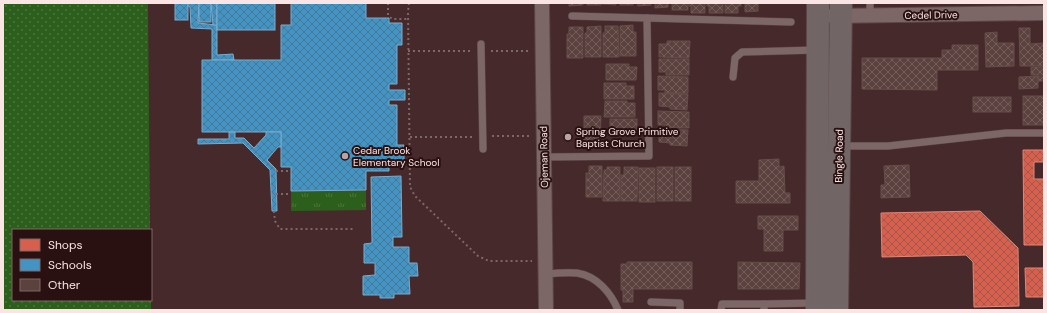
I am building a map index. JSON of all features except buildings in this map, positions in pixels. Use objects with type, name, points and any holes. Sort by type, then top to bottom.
[{"type":"main road","points":[[818,10],[818,164],[824,308]]},
{"type":"main road","name":"Bingle Road","points":[[824,308],[839,155],[841,10]]},
{"type":"main road","points":[[818,164],[839,155]]},
{"type":"street","name":"Ojeman Road","points":[[542,3],[546,310]]},
{"type":"street","name":"Cedel Drive","points":[[818,10],[870,9],[1044,13]]},
{"type":"lane","points":[[572,16],[791,22]]},
{"type":"lane","points":[[544,157],[649,156],[647,18]]},
{"type":"lane","points":[[481,48],[483,149]]},
{"type":"lane","points":[[733,77],[735,58],[742,52],[818,50]]},
{"type":"lane","points":[[839,155],[888,146],[1006,133],[1044,133]]},
{"type":"lane","points":[[545,267],[591,277],[605,289],[618,310]]},
{"type":"lane","points":[[651,302],[680,303],[680,310]]},
{"type":"lane","points":[[722,310],[722,304],[764,307],[824,308]]},
{"type":"path","points":[[388,3],[388,15],[392,19],[408,19]]},
{"type":"path","points":[[409,3],[408,51],[410,188],[415,196],[478,256],[489,261],[545,267]]},
{"type":"path","points":[[408,51],[481,48],[530,51]]},
{"type":"path","points":[[409,137],[531,136]]},
{"type":"path","points":[[276,171],[291,171]]},
{"type":"path","points":[[276,194],[291,194]]},
{"type":"path","points":[[274,211],[275,221],[280,229],[355,229]]},
{"type":"green space","points":[[3,3],[148,3],[150,229],[12,229],[12,301],[151,301],[151,310],[3,310]]},
{"type":"green space","points":[[366,190],[366,210],[291,211],[291,191]]},
{"type":"place","name":"Spring Grove Primitive Baptist Church","points":[[568,137]]},
{"type":"place","name":"Cedar Brook Elementary School","points":[[345,156]]}]
